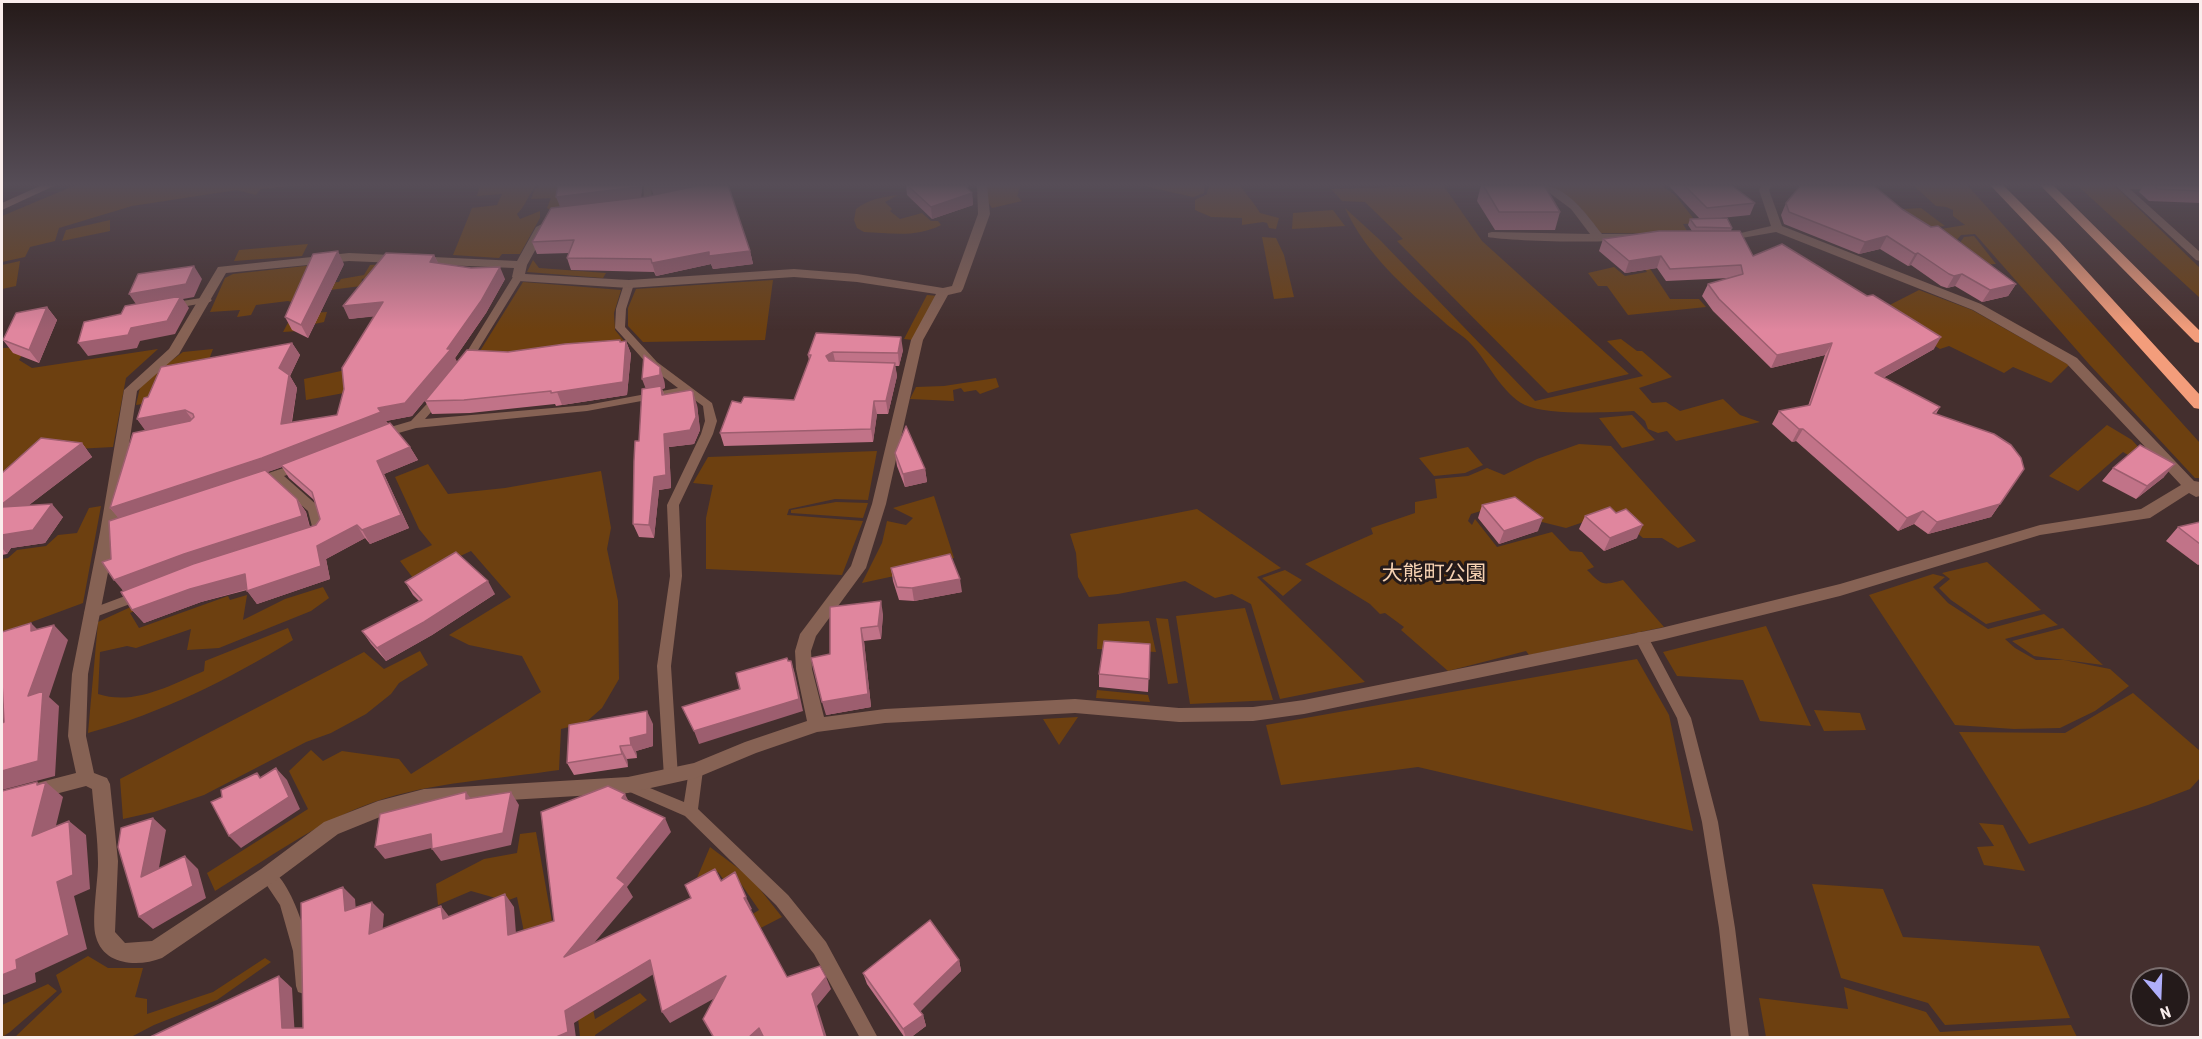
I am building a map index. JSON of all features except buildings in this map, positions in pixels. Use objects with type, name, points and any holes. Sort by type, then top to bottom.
[{"type":"highway","points":[[2043,233],[2200,404]]},
{"type":"highway","points":[[2094,233],[2200,339]]},
{"type":"street","points":[[520,271],[540,233]]},
{"type":"street","points":[[86,778],[78,736],[80,674],[90,614],[113,530],[128,443],[131,390],[174,351],[207,300],[222,270],[349,257],[520,271],[629,284],[794,273],[856,278],[943,292],[957,289],[977,233]]},
{"type":"street","points":[[1596,233],[1599,238]]},
{"type":"street","points":[[1715,240],[1727,240],[1754,233]]},
{"type":"street","points":[[2,800],[86,778],[100,784],[108,861],[105,935],[121,953],[155,951],[268,875],[331,828],[378,809],[424,797],[628,785],[696,770],[752,747],[817,725],[885,716],[1075,706],[1179,715],[1253,714],[1304,708],[1661,634],[1840,590],[2040,530],[2145,514],[2197,490],[2072,361],[1977,307],[1791,233]]},
{"type":"street","points":[[2173,233],[2200,258]]},
{"type":"street","points":[[1492,235],[1645,237]]},
{"type":"street","points":[[817,725],[804,669],[803,651],[808,634],[858,568],[879,504],[905,371],[917,340],[943,292]]},
{"type":"lane","points":[[459,371],[520,271]]},
{"type":"lane","points":[[629,284],[621,309],[620,327],[653,364],[708,405],[711,421],[674,505],[676,576],[664,666],[671,777]]},
{"type":"lane","points":[[160,308],[207,300]]},
{"type":"lane","points":[[415,424],[446,388]]},
{"type":"lane","points":[[365,441],[415,424],[540,414],[688,389]]},
{"type":"lane","points":[[242,487],[309,462]]},
{"type":"lane","points":[[276,476],[314,509],[320,533],[298,540]]},
{"type":"lane","points":[[90,614],[156,589]]},
{"type":"lane","points":[[1641,637],[1684,718],[1707,811],[1727,928],[1740,1038]]},
{"type":"lane","points":[[690,811],[696,770]]},
{"type":"lane","points":[[628,785],[690,811],[782,900],[820,948],[870,1038]]},
{"type":"lane","points":[[268,875],[287,902],[301,951],[305,998]]},
{"type":"green space","points":[[2,233],[57,233],[55,241],[30,247],[25,257],[2,262]]},
{"type":"green space","points":[[65,233],[98,233],[62,241]]},
{"type":"green space","points":[[462,233],[531,233],[520,254],[502,254],[499,258],[453,255]]},
{"type":"green space","points":[[1360,233],[1373,233],[1381,241],[1535,401],[1643,376],[1607,341],[1621,339],[1637,351],[1642,351],[1672,377],[1639,388],[1652,403],[1666,402],[1680,411],[1723,399],[1740,415],[1760,422],[1676,441],[1667,431],[1658,433],[1648,429],[1645,421],[1634,411],[1563,412],[1525,405],[1502,386],[1468,341],[1401,283]]},
{"type":"green space","points":[[1397,233],[1477,233],[1482,241],[1629,374],[1548,393],[1397,241],[1403,239]]},
{"type":"green space","points":[[1935,233],[2011,233],[2200,443],[2200,478],[2195,478],[2089,364],[1975,234],[1961,235],[1955,242]]},
{"type":"green space","points":[[2130,233],[2164,233],[2200,268],[2200,298]]},
{"type":"green space","points":[[1974,236],[1996,264],[1972,265],[1959,244],[1964,237]]},
{"type":"green space","points":[[1262,237],[1276,238],[1284,255],[1294,297],[1274,299]]},
{"type":"green space","points":[[308,244],[302,256],[234,261],[239,250]]},
{"type":"green space","points":[[1639,252],[1670,299],[1699,299],[1706,307],[1628,315],[1607,286],[1598,286],[1588,273],[1614,267],[1625,276],[1647,272],[1633,253]]},
{"type":"green space","points":[[533,260],[539,268],[606,273],[603,278],[527,272]]},
{"type":"green space","points":[[20,261],[16,286],[2,289],[2,265]]},
{"type":"green space","points":[[389,264],[376,277],[362,279],[361,286],[322,291],[313,313],[327,312],[324,322],[300,327],[298,331],[283,332],[298,304],[288,301],[256,305],[251,315],[237,317],[240,310],[210,312],[225,278],[233,274],[314,265],[325,283],[339,282],[341,279],[364,275],[370,265]]},
{"type":"green space","points":[[773,280],[765,340],[643,342],[628,326],[628,308],[636,289]]},
{"type":"green space","points":[[523,282],[621,290],[614,313],[615,330],[628,346],[475,359]]},
{"type":"green space","points":[[1919,290],[1972,310],[2069,365],[2051,383],[2013,367],[2004,373],[1949,346],[1940,349],[1878,311]]},
{"type":"green space","points":[[927,295],[938,296],[913,340],[904,339]]},
{"type":"green space","points":[[27,347],[19,360],[32,368],[158,349],[126,378],[113,447],[76,449],[2,492],[2,348]]},
{"type":"green space","points":[[213,349],[205,370],[156,402],[136,405],[141,383],[183,352]]},
{"type":"green space","points":[[364,366],[344,393],[306,400],[304,379]]},
{"type":"green space","points":[[996,378],[999,387],[980,394],[976,390],[964,392],[961,388],[953,390],[954,401],[910,399],[916,387],[944,386]]},
{"type":"green space","points":[[1632,415],[1655,440],[1622,448],[1599,418]]},
{"type":"green space","points":[[2107,425],[2132,440],[2151,461],[2150,468],[2123,452],[2078,491],[2049,476]]},
{"type":"green space","name":"大熊町公園","points":[[1579,444],[1611,446],[1696,541],[1678,548],[1662,538],[1643,538],[1620,518],[1604,515],[1566,528],[1542,522],[1504,504],[1471,514],[1468,521],[1472,525],[1475,519],[1497,547],[1552,532],[1570,551],[1582,552],[1594,567],[1587,570],[1599,581],[1611,583],[1623,580],[1664,627],[1529,655],[1526,651],[1448,671],[1401,630],[1404,627],[1385,613],[1380,614],[1370,604],[1305,564],[1373,534],[1371,528],[1415,513],[1415,502],[1437,498],[1435,479],[1468,476],[1487,468],[1504,475],[1537,459]]},
{"type":"green space","points":[[1468,447],[1483,465],[1465,473],[1434,476],[1419,458]]},
{"type":"green space","points":[[877,451],[868,500],[835,499],[789,509],[787,515],[863,521],[842,575],[706,569],[706,518],[713,485],[693,483],[708,457]]},
{"type":"green space","points":[[428,464],[448,494],[505,488],[601,471],[611,528],[607,549],[618,601],[619,679],[602,708],[585,723],[561,729],[559,770],[442,785],[374,802],[312,831],[215,891],[207,873],[308,809],[289,771],[311,750],[323,761],[342,751],[399,759],[411,774],[541,692],[522,656],[469,645],[449,635],[511,597],[471,551],[413,578],[400,561],[432,545],[419,529],[395,477]]},
{"type":"green space","points":[[934,496],[954,558],[911,567],[899,575],[862,583],[882,543],[887,521],[906,525],[913,518],[893,508]]},
{"type":"green space","points":[[836,502],[868,503],[863,518],[791,513],[791,510]]},
{"type":"green space","points":[[101,506],[83,603],[2,633],[2,559],[8,558],[17,550],[46,546],[58,535],[77,533],[89,508]]},
{"type":"green space","points":[[1197,509],[1281,568],[1257,577],[1365,682],[1280,699],[1251,604],[1232,594],[1215,598],[1185,581],[1118,594],[1089,597],[1078,577],[1076,553],[1070,534]]},
{"type":"green space","points":[[1987,562],[2041,610],[1986,624],[1951,600],[1939,588],[1950,579],[1942,573]]},
{"type":"green space","points":[[1285,570],[1302,580],[1283,596],[1262,578]]},
{"type":"green space","points":[[1933,574],[1945,577],[1933,587],[1948,603],[1988,629],[2044,614],[2058,625],[2005,639],[2015,648],[2036,660],[2064,660],[2110,669],[2129,686],[2095,711],[2060,728],[2014,729],[1955,725],[1869,595]]},
{"type":"green space","points":[[323,587],[329,598],[311,611],[219,648],[187,650],[191,629],[136,648],[127,646],[100,652],[98,694],[125,697],[139,696],[179,682],[204,671],[205,661],[288,628],[293,640],[244,669],[194,694],[142,716],[88,733],[98,622],[148,599],[150,604],[130,613],[139,628],[228,596],[230,600],[247,595],[243,620],[285,599]]},
{"type":"green space","points":[[1245,608],[1273,700],[1190,704],[1176,616]]},
{"type":"green space","points":[[1156,618],[1168,619],[1178,683],[1168,684]]},
{"type":"green space","points":[[1149,621],[1156,652],[1097,649],[1098,624]]},
{"type":"green space","points":[[1766,626],[1811,726],[1760,721],[1743,680],[1677,676],[1663,652]]},
{"type":"green space","points":[[2063,628],[2103,665],[2034,656],[2012,641]]},
{"type":"green space","points":[[420,651],[428,665],[399,683],[391,694],[366,714],[204,795],[154,812],[123,819],[120,779],[364,652],[384,669]]},
{"type":"green space","points":[[1637,659],[1669,715],[1693,831],[1418,767],[1281,785],[1266,725]]},
{"type":"green space","points":[[1097,690],[1148,695],[1150,702],[1096,698]]},
{"type":"green space","points":[[2133,693],[2200,751],[2200,778],[2190,789],[2029,844],[1959,732],[2065,733]]},
{"type":"green space","points":[[1814,710],[1860,713],[1866,730],[1824,731]]},
{"type":"green space","points":[[1078,717],[1059,745],[1043,719]]},
{"type":"green space","points":[[1979,823],[2003,825],[2025,871],[1984,865],[1977,847],[1994,846]]},
{"type":"green space","points":[[536,832],[553,927],[525,937],[517,897],[506,901],[471,891],[438,905],[436,884],[484,859],[517,853],[520,834]]},
{"type":"green space","points":[[710,847],[751,878],[782,917],[749,934],[743,920],[759,910],[739,881],[729,887],[718,872],[694,885]]},
{"type":"green space","points":[[1812,884],[1883,889],[1903,937],[2039,946],[2070,1018],[1945,1025],[1928,1003],[1841,978]]},
{"type":"green space","points":[[88,956],[108,968],[143,968],[135,997],[147,999],[147,1014],[213,992],[265,958],[271,962],[217,1000],[154,1025],[131,1037],[15,1037],[62,992],[56,975]]},
{"type":"green space","points":[[584,964],[595,1019],[640,993],[647,1000],[595,1037],[580,1037],[573,969]]},
{"type":"green space","points":[[48,984],[57,991],[2,1037],[2,1005]]},
{"type":"green space","points":[[1844,987],[1926,1012],[1940,1032],[2071,1025],[2077,1037],[1766,1037],[1759,998],[1848,1009]]}]
